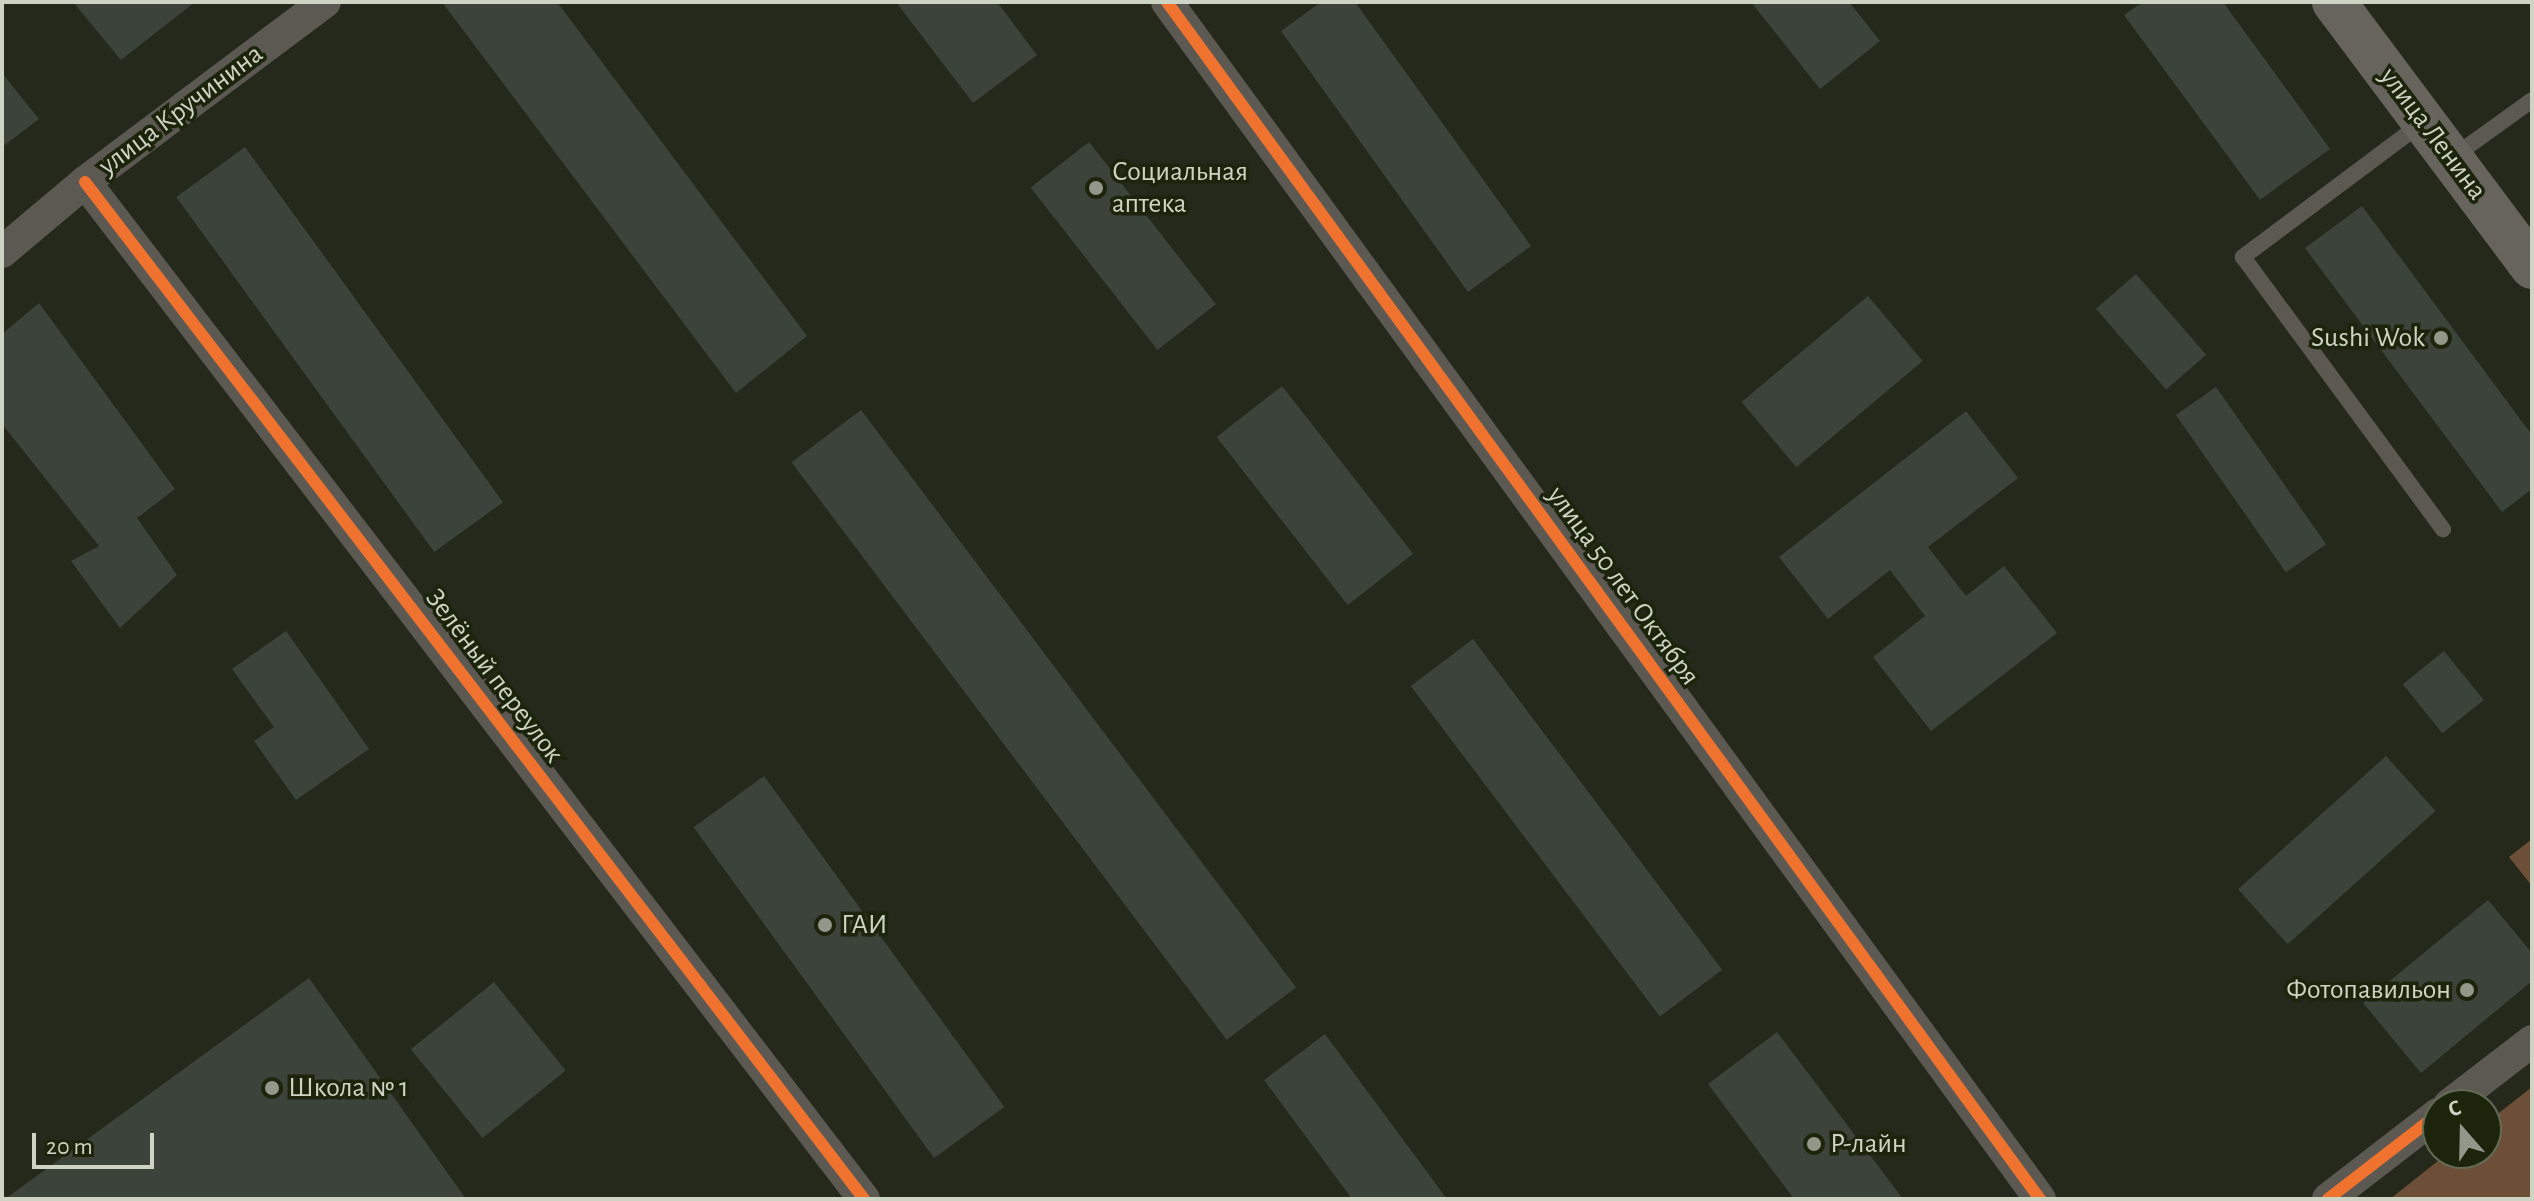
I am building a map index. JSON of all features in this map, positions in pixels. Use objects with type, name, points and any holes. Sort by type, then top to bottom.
[{"type":"main road","name":"улица Ленина","points":[[2334,2],[2532,267]]},
{"type":"street","name":"улица Кручинина","points":[[2,252],[85,182],[325,2]]},
{"type":"street","name":"улица 50 лет Октября","points":[[1167,2],[2040,1199]]},
{"type":"street","name":"Зелёный переулок","points":[[85,182],[864,1199]]},
{"type":"street","points":[[2470,1089],[2532,1041]]},
{"type":"street","points":[[2328,1199],[2422,1126]]},
{"type":"lane","points":[[2452,158],[2532,100]]},
{"type":"lane","points":[[2423,123],[2243,257],[2443,529]]},
{"type":"shaded area","points":[[2532,839],[2532,886],[2509,857]]},
{"type":"shaded area","points":[[2532,1087],[2532,1199],[2390,1199],[2428,1169],[2502,1169],[2502,1110]]},
{"type":"building","points":[[73,2],[195,2],[121,60]]},
{"type":"building","points":[[442,2],[557,2],[807,336],[736,393]]},
{"type":"building","points":[[896,2],[997,2],[1037,55],[973,103]]},
{"type":"building","points":[[1321,2],[1355,2],[1531,246],[1468,292],[1281,31]]},
{"type":"building","points":[[1751,2],[1849,2],[1880,41],[1820,89]]},
{"type":"building","points":[[2143,2],[2223,2],[2330,149],[2260,200],[2124,15]]},
{"type":"building","points":[[2,73],[39,119],[2,147]]},
{"type":"building","points":[[1089,142],[1216,304],[1158,350],[1031,188]]},
{"type":"building","points":[[245,147],[503,502],[434,552],[176,197]]},
{"type":"building","points":[[2362,206],[2532,435],[2532,489],[2502,512],[2305,248]]},
{"type":"building","points":[[2136,274],[2206,355],[2166,390],[2096,309]]},
{"type":"building","points":[[1868,296],[1923,361],[1796,467],[1742,402]]},
{"type":"building","points":[[39,303],[175,489],[137,518],[177,575],[120,628],[71,561],[99,546],[2,424],[2,334]]},
{"type":"building","points":[[1282,386],[1413,554],[1348,605],[1217,437]]},
{"type":"building","points":[[2216,387],[2326,544],[2286,572],[2176,415]]},
{"type":"building","points":[[861,410],[1296,987],[1227,1040],[792,462]]},
{"type":"building","points":[[1966,411],[2018,478],[1928,547],[1966,596],[2004,566],[2057,633],[1931,731],[1873,657],[1925,616],[1890,570],[1828,619],[1779,557]]},
{"type":"building","points":[[286,631],[369,749],[296,800],[254,741],[274,727],[232,669]]},
{"type":"building","points":[[1473,639],[1722,970],[1660,1017],[1411,686]]},
{"type":"building","points":[[2444,651],[2484,700],[2442,733],[2403,684]]},
{"type":"building","points":[[2386,756],[2436,811],[2288,944],[2238,889]]},
{"type":"building","points":[[764,776],[1004,1107],[934,1158],[694,827]]},
{"type":"building","points":[[2488,900],[2532,953],[2532,981],[2421,1073],[2363,1003]]},
{"type":"building","name":"Школа № 1","points":[[309,978],[466,1199],[5,1199]]},
{"type":"building","points":[[494,982],[566,1071],[483,1138],[411,1049]]},
{"type":"building","points":[[1777,1032],[1903,1199],[1794,1199],[1708,1084]]},
{"type":"building","points":[[1325,1034],[1447,1199],[1352,1199],[1264,1080]]},
{"type":"cycle path","points":[[1167,2],[2040,1199]]},
{"type":"cycle path","points":[[85,182],[864,1199]]},
{"type":"cycle path","points":[[2328,1199],[2422,1126]]},
{"type":"place","name":"Социальная аптека","points":[[1096,188]]},
{"type":"place","name":"Sushi Wok","points":[[2441,338]]},
{"type":"place","name":"ГАИ","points":[[825,925]]},
{"type":"place","name":"Фотопавильон","points":[[2467,990]]},
{"type":"place","name":"Школа № 1","points":[[272,1088]]},
{"type":"place","name":"Р-лайн","points":[[1814,1144]]}]
